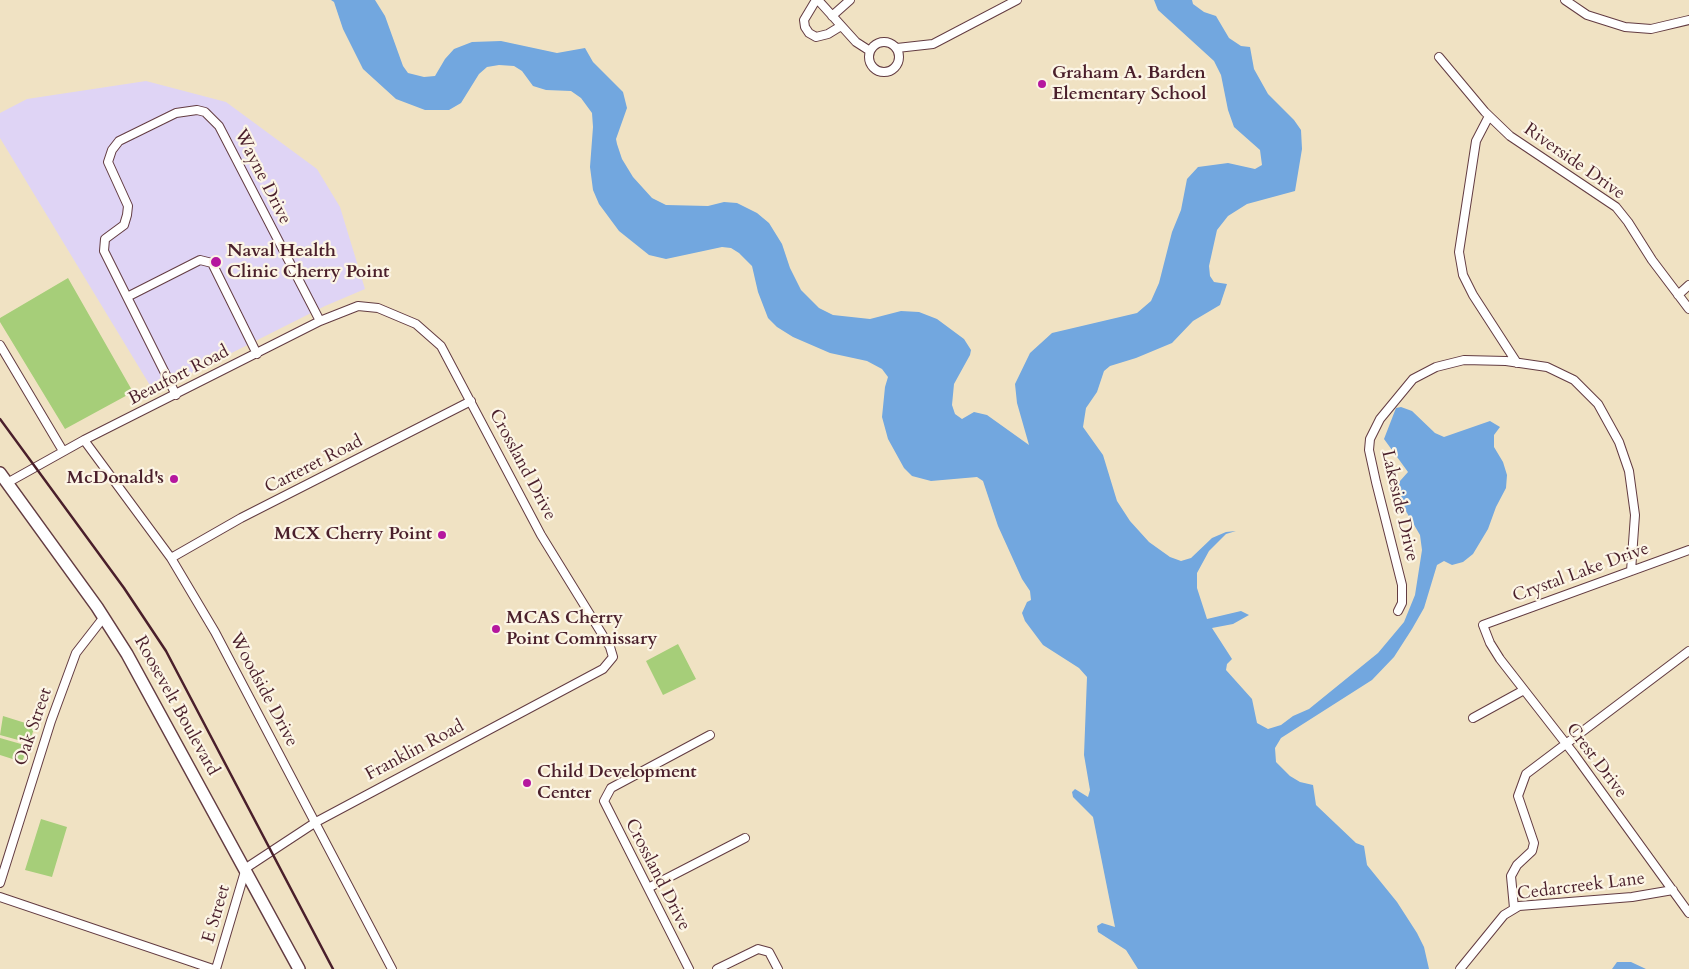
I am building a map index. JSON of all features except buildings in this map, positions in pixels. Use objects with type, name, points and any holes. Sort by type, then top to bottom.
[{"type":"street","points":[[841,26],[828,34],[816,36],[805,27],[804,20],[816,0],[832,16],[856,42],[870,50]]},
{"type":"street","points":[[832,16],[850,0]]},
{"type":"street","points":[[897,48],[933,44],[1017,0]]},
{"type":"street","points":[[1565,0],[1587,14],[1625,27],[1658,28],[1689,20]]},
{"type":"street","points":[[881,41],[891,43],[897,48],[900,55],[898,64],[885,72],[872,66],[868,56],[870,50],[881,41]]},
{"type":"street","name":"Riverside Drive","points":[[1439,57],[1489,116],[1515,139],[1616,207],[1689,309]]},
{"type":"street","name":"Wayne Drive","points":[[127,297],[103,245],[105,239],[124,225],[128,206],[108,162],[112,150],[119,141],[176,113],[197,110],[205,112],[219,126],[320,321]]},
{"type":"street","points":[[1489,116],[1476,141],[1459,252],[1463,274],[1472,295],[1517,363]]},
{"type":"street","points":[[176,395],[127,297],[200,260],[212,263],[257,354]]},
{"type":"street","points":[[1678,295],[1689,285]]},
{"type":"street","name":"Beaufort Road","points":[[7,483],[84,440],[320,321],[349,309],[368,307]]},
{"type":"street","name":"Crossland Drive","points":[[368,307],[407,318],[434,337],[448,355],[541,535],[610,647],[613,657],[603,669]]},
{"type":"street","points":[[0,345],[63,451]]},
{"type":"street","name":"Lakeside Drive","points":[[1398,610],[1402,603],[1402,584],[1388,537],[1369,450],[1374,428],[1400,393],[1424,372],[1464,360],[1547,367],[1574,380],[1590,396],[1610,424],[1626,461],[1634,498],[1635,515],[1631,571]]},
{"type":"street","name":"Carteret Road","points":[[171,558],[241,518],[471,401]]},
{"type":"street","name":"Woodside Drive","points":[[84,440],[171,558],[222,643],[392,969]]},
{"type":"street","name":"Roosevelt Boulevard","points":[[0,473],[104,617],[148,689],[299,969]]},
{"type":"street","name":"Crystal Lake Drive","points":[[1483,625],[1689,550]]},
{"type":"street","name":"Oak Street","points":[[0,883],[51,721],[76,653],[104,617]]},
{"type":"street","name":"Crest Drive","points":[[1483,625],[1490,644],[1689,913]]},
{"type":"street","points":[[1514,908],[1511,876],[1517,865],[1532,851],[1534,843],[1518,796],[1526,774],[1688,655]]},
{"type":"street","name":"Franklin Road","points":[[246,868],[316,822],[603,669]]},
{"type":"street","points":[[1473,718],[1524,690]]},
{"type":"street","name":"Crossland Drive","points":[[689,969],[608,812],[605,796],[611,788],[710,736]]},
{"type":"street","points":[[648,888],[745,838]]},
{"type":"street","name":"E Street","points":[[215,969],[246,868]]},
{"type":"street","name":"Cedarcreek Lane","points":[[1460,969],[1504,914],[1519,906],[1632,897],[1673,890]]},
{"type":"street","points":[[0,897],[215,969]]},
{"type":"street","points":[[717,969],[758,949],[769,952],[778,969]]},
{"type":"shaded area","name":"Naval Health Clinic Cherry Point","points":[[146,81],[226,102],[317,169],[340,207],[365,289],[325,306],[154,392],[0,138],[0,113],[27,99]]},
{"type":"green space","points":[[68,278],[133,392],[65,429],[0,322],[0,318]]},
{"type":"green space","points":[[678,644],[696,679],[663,695],[646,661]]},
{"type":"green space","points":[[3,716],[35,726],[29,743],[0,735]]},
{"type":"green space","points":[[0,738],[28,746],[22,762],[0,755]]},
{"type":"green space","points":[[41,819],[67,827],[52,877],[25,870]]},
{"type":"water","points":[[331,0],[375,0],[385,16],[403,66],[408,73],[424,77],[435,76],[445,59],[454,49],[472,42],[501,41],[557,53],[585,48],[593,62],[623,92],[627,108],[616,139],[617,144],[622,159],[633,177],[652,198],[666,205],[708,206],[724,202],[737,203],[757,213],[769,223],[782,244],[790,268],[801,290],[819,308],[833,315],[870,319],[901,311],[919,312],[937,319],[964,339],[971,350],[954,384],[952,405],[955,414],[962,419],[974,412],[987,415],[1029,445],[1017,403],[1015,384],[1030,353],[1052,333],[1137,313],[1151,301],[1159,283],[1172,232],[1181,210],[1187,179],[1198,167],[1228,163],[1255,169],[1262,165],[1260,150],[1234,127],[1228,110],[1221,75],[1214,61],[1158,10],[1154,0],[1192,0],[1193,4],[1204,12],[1216,16],[1229,38],[1241,46],[1250,47],[1254,69],[1268,94],[1294,120],[1301,130],[1302,149],[1295,191],[1247,204],[1228,216],[1217,230],[1209,266],[1210,276],[1214,282],[1227,284],[1220,305],[1193,321],[1172,343],[1136,358],[1110,366],[1104,371],[1097,392],[1086,408],[1083,427],[1103,455],[1117,501],[1130,521],[1149,542],[1170,557],[1181,561],[1191,558],[1212,538],[1226,532],[1236,531],[1226,534],[1209,551],[1197,573],[1197,588],[1207,619],[1241,611],[1249,615],[1233,624],[1212,628],[1232,659],[1227,664],[1226,670],[1252,699],[1257,723],[1268,729],[1281,725],[1293,716],[1309,709],[1378,653],[1404,622],[1415,595],[1422,550],[1420,535],[1400,501],[1397,490],[1400,481],[1408,472],[1384,439],[1396,408],[1401,407],[1412,411],[1435,433],[1444,437],[1490,421],[1500,427],[1494,435],[1494,447],[1503,462],[1507,475],[1506,488],[1496,507],[1488,529],[1473,554],[1463,562],[1452,565],[1444,561],[1437,565],[1424,608],[1394,657],[1372,680],[1281,738],[1275,748],[1276,762],[1290,776],[1300,782],[1313,785],[1316,805],[1356,843],[1364,846],[1367,865],[1397,902],[1417,933],[1424,947],[1429,969],[1138,969],[1126,950],[1098,932],[1097,926],[1102,923],[1115,927],[1093,817],[1073,797],[1072,792],[1075,789],[1088,797],[1090,790],[1084,755],[1087,677],[1079,668],[1043,645],[1025,621],[1022,613],[1027,602],[1031,600],[1030,591],[1022,579],[998,526],[983,481],[977,477],[931,481],[912,476],[904,468],[888,439],[882,417],[888,377],[882,369],[867,361],[830,353],[793,337],[777,327],[768,318],[758,292],[752,266],[739,253],[731,248],[722,247],[666,259],[649,255],[619,231],[599,204],[593,190],[590,167],[593,127],[592,113],[581,98],[571,91],[546,90],[533,86],[522,71],[514,66],[499,65],[487,67],[479,74],[461,103],[449,110],[425,110],[396,99],[363,69],[343,29],[334,2]]},
{"type":"water","points":[[1617,962],[1631,962],[1646,969],[1612,969]]},
{"type":"railway","points":[[0,419],[124,588],[166,651],[333,969]]},
{"type":"place","name":"Graham A. Barden Elementary School","points":[[1042,84]]},
{"type":"place","name":"Naval Health Clinic Cherry Point","points":[[216,262]]},
{"type":"place","name":"McDonald's","points":[[174,479]]},
{"type":"place","name":"MCX Cherry Point","points":[[442,535]]},
{"type":"place","name":"MCAS Cherry Point Commissary","points":[[496,629]]},
{"type":"place","name":"Child Development Center","points":[[527,783]]}]
